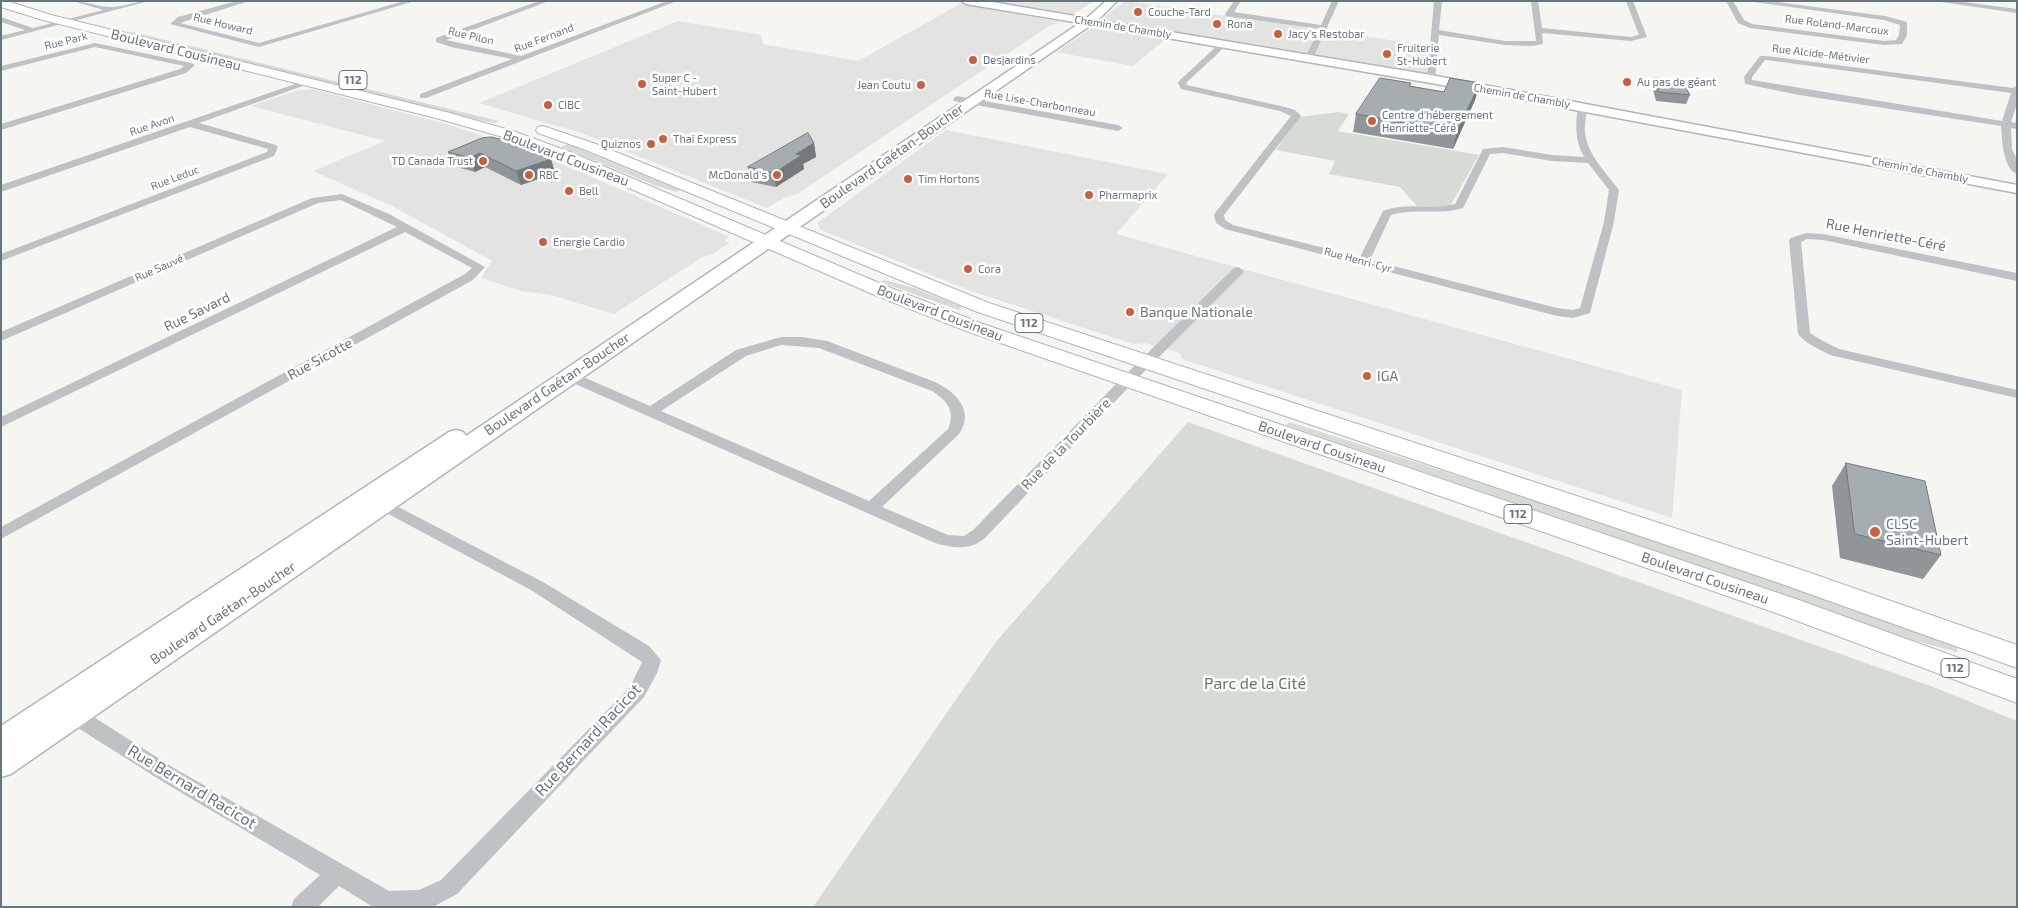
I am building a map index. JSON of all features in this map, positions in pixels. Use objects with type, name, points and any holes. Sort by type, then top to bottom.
[{"type":"main road","name":"Boulevard Cousineau","points":[[33,1],[87,16],[377,85]]},
{"type":"main road","name":"Boulevard Cousineau","points":[[1,3],[64,22],[447,116],[518,138],[771,232],[957,298],[1789,576],[2017,657]]},
{"type":"main road","points":[[419,95],[446,102]]},
{"type":"main road","name":"Boulevard Cousineau","points":[[529,125],[591,147],[939,314],[1786,606],[2017,691]]},
{"type":"street","points":[[76,1],[113,10]]},
{"type":"street","points":[[1,38],[146,1]]},
{"type":"street","name":"Rue Howard","points":[[246,1],[176,21],[174,24],[259,45],[412,1]]},
{"type":"street","name":"Rue Pilon","points":[[522,59],[451,45],[438,40],[546,1]]},
{"type":"street","name":"Rue Fernand","points":[[419,95],[522,59],[674,1]]},
{"type":"street","name":"Chemin de Chambly","points":[[966,1],[1310,58],[2017,189]]},
{"type":"street","name":"Boulevard Gaétan-Boucher","points":[[1,765],[569,376],[907,133],[1100,1]]},
{"type":"street","name":"Boulevard Gaétan-Boucher","points":[[1,741],[771,232],[900,151],[1089,21],[1112,1]]},
{"type":"street","points":[[1238,1],[1229,14],[1324,28]]},
{"type":"street","points":[[1310,58],[1336,1]]},
{"type":"street","points":[[1431,80],[1438,1]]},
{"type":"street","points":[[1436,32],[1519,44],[1535,44],[1540,42],[1534,1]]},
{"type":"street","points":[[1538,30],[1630,39],[1643,37],[1629,1]]},
{"type":"street","name":"Rue Roland-Marcoux","points":[[1729,1],[1742,21],[1750,26],[1884,43],[1900,42],[1904,35],[1904,24],[1885,18],[1750,1]]},
{"type":"street","points":[[1937,1],[2017,10]]},
{"type":"street","points":[[1,19],[34,30]]},
{"type":"street","name":"Rue Henri-Cyr","points":[[1224,44],[1182,83],[1184,87],[1282,109],[1292,112],[1296,116],[1227,204],[1220,215],[1220,221],[1229,226],[1558,312],[1573,314],[1586,310],[1609,222],[1614,190],[1591,160],[1580,138],[1579,124],[1582,107]]},
{"type":"street","name":"Rue Park","points":[[1,70],[95,45],[191,65],[190,68],[1,127]]},
{"type":"street","name":"Rue Alcide-Métivier","points":[[2006,124],[1799,92],[1748,82],[1748,77],[1763,58],[1768,58],[2016,90]]},
{"type":"street","name":"Rue Avon","points":[[1,189],[310,82]]},
{"type":"street","points":[[2016,90],[2006,124],[2008,149],[2017,171]]},
{"type":"street","name":"Rue Lise-Charbonneau","points":[[957,99],[1118,128]]},
{"type":"street","name":"Rue Leduc","points":[[1,258],[271,154],[273,147],[191,124]]},
{"type":"street","points":[[2006,124],[2017,126]]},
{"type":"street","points":[[900,151],[895,148],[907,133]]},
{"type":"street","points":[[1364,261],[1387,213],[1406,207],[1451,209],[1459,206],[1486,151],[1503,150],[1552,158],[1591,160]]},
{"type":"street","name":"Rue Sicotte","points":[[1,534],[469,277],[479,268],[406,227],[342,197],[316,200]]},
{"type":"street","name":"Rue Sauvé","points":[[1,337],[316,200]]},
{"type":"street","name":"Rue Savard","points":[[1,423],[406,227]]},
{"type":"street","name":"Rue Henriette-Céré","points":[[2017,277],[1823,237],[1806,236],[1795,240],[1804,334],[1816,343],[1835,352],[2017,394]]},
{"type":"street","name":"Rue de la Tourbière","points":[[569,376],[947,541],[962,542],[972,539],[1238,271]]},
{"type":"street","points":[[652,411],[741,353],[767,344],[788,341],[822,344],[930,385],[946,393],[958,408],[957,426],[950,435],[870,508]]},
{"type":"street","name":"Rue Bernard Racicot","points":[[74,715],[167,774],[386,902],[420,901],[449,887],[637,692],[648,673],[652,660],[642,651],[537,586],[383,504]]},
{"type":"street","points":[[302,907],[336,874]]},
{"type":"shaded area","points":[[989,1],[1094,1],[1073,14]]},
{"type":"shaded area","points":[[1125,1],[1430,46],[1428,78],[1105,19],[1104,17]]},
{"type":"shaded area","points":[[960,4],[1060,22],[1046,28],[797,194],[784,198],[767,208],[581,133],[479,103],[678,21],[761,35],[763,44],[858,61]]},
{"type":"shaded area","points":[[1094,27],[1167,38],[1133,66],[1056,52]]},
{"type":"shaded area","points":[[312,89],[450,125],[550,159],[730,237],[724,241],[730,243],[712,254],[702,257],[614,314],[551,295],[521,291],[481,278],[492,261],[394,207],[313,171],[385,141],[251,106],[295,91]]},
{"type":"shaded area","points":[[946,130],[1168,174],[1116,234],[1682,390],[1672,518],[1182,359],[1180,353],[1145,343],[1133,344],[971,291],[821,230],[817,223]]},
{"type":"green space","points":[[119,32],[137,33],[499,121],[495,123],[478,120]]},
{"type":"green space","points":[[1339,112],[1349,114],[1338,131],[1479,155],[1449,208],[1417,206],[1400,187],[1329,174],[1335,161],[1276,150],[1299,117]]},
{"type":"green space","points":[[570,145],[680,190],[676,192],[654,185],[561,147]]},
{"type":"green space","points":[[884,280],[914,288],[962,307],[959,310],[880,282]]},
{"type":"green space","name":"Parc de la Cité","points":[[1188,422],[1936,688],[2017,721],[2017,907],[813,907],[995,643]]},
{"type":"green space","points":[[1289,422],[1541,503],[1791,588],[1958,646],[1957,652],[1909,639],[1760,586],[1286,425]]},
{"type":"building","points":[[1380,78],[1411,83],[1409,86],[1444,92],[1450,78],[1480,83],[1457,131],[1356,114]]},
{"type":"building","points":[[1655,78],[1682,81],[1690,95],[1659,92]]},
{"type":"building","points":[[808,133],[814,143],[796,154],[802,155],[774,173],[748,167]]},
{"type":"building","points":[[491,137],[509,141],[551,159],[516,171],[480,153],[470,158],[448,152],[482,138]]},
{"type":"building","points":[[1846,463],[1925,481],[1941,555],[1855,534]]},
{"type":"place","name":"Couche-Tard","points":[[1138,12]]},
{"type":"place","name":"Rona","points":[[1217,24]]},
{"type":"place","name":"Jacy's Restobar","points":[[1278,34]]},
{"type":"place","name":"Fruiterie St-Hubert","points":[[1387,54]]},
{"type":"place","name":"Desjardins","points":[[973,60]]},
{"type":"place","name":"Au pas de géant","points":[[1627,82]]},
{"type":"place","name":"Super C - Saint-Hubert","points":[[642,84]]},
{"type":"place","name":"Jean Coutu","points":[[921,85]]},
{"type":"place","name":"CIBC","points":[[548,105]]},
{"type":"place","name":"Centre d'hébergement Henriette-Céré","points":[[1372,121]]},
{"type":"place","name":"Thaï Express","points":[[663,139]]},
{"type":"place","name":"Quiznos","points":[[651,144]]},
{"type":"place","name":"TD Canada Trust","points":[[483,161]]},
{"type":"place","name":"RBC","points":[[529,175]]},
{"type":"place","name":"McDonald's","points":[[777,175]]},
{"type":"place","name":"Tim Hortons","points":[[908,179]]},
{"type":"place","name":"Bell","points":[[569,191]]},
{"type":"place","name":"Pharmaprix","points":[[1089,195]]},
{"type":"place","name":"Energie Cardio","points":[[543,242]]},
{"type":"place","name":"Cora","points":[[968,269]]},
{"type":"place","name":"Banque Nationale","points":[[1130,312]]},
{"type":"place","name":"IGA","points":[[1367,376]]},
{"type":"place","name":"CLSC Saint-Hubert","points":[[1875,532]]}]
